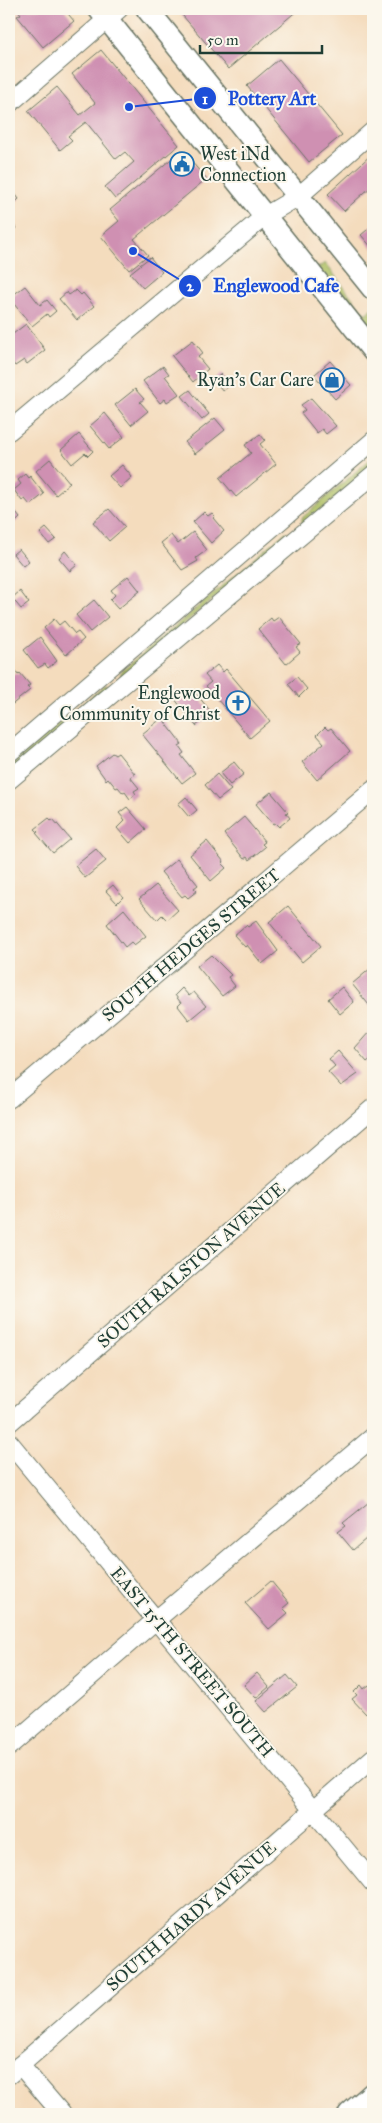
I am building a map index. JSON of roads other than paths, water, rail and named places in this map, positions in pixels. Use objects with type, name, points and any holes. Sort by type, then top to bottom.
[{"type":"street","points":[[147,9],[373,289]]},
{"type":"street","points":[[9,104],[108,12],[265,216],[373,351]]},
{"type":"street","points":[[9,431],[265,216],[299,196],[373,131]]},
{"type":"street","points":[[9,753],[373,441]]},
{"type":"street","points":[[9,780],[373,476]]},
{"type":"street","points":[[286,516],[302,535]]},
{"type":"street","points":[[105,671],[120,687]]},
{"type":"street","name":"SOUTH HEDGES STREET","points":[[9,1099],[373,790]]},
{"type":"street","name":"SOUTH RALSTON AVENUE","points":[[9,1423],[373,1108]]},
{"type":"street","points":[[9,1747],[373,1437]]},
{"type":"street","name":"EAST 15TH STREET SOUTH","points":[[9,1442],[373,1883]]},
{"type":"street","name":"SOUTH HARDY AVENUE","points":[[14,2070],[373,1758]]},
{"type":"street","points":[[14,2070],[62,2114]]},
{"type":"street","points":[[349,2114],[373,2093]]},
{"type":"place","name":"Pottery Art","points":[[129,107]]},
{"type":"place","name":"West iNd Connection","points":[[182,164]]},
{"type":"place","name":"Englewood Cafe","points":[[133,251]]},
{"type":"place","name":"Ryan's Car Care","points":[[332,380]]},
{"type":"place","name":"Englewood Community of Christ","points":[[238,703]]}]
